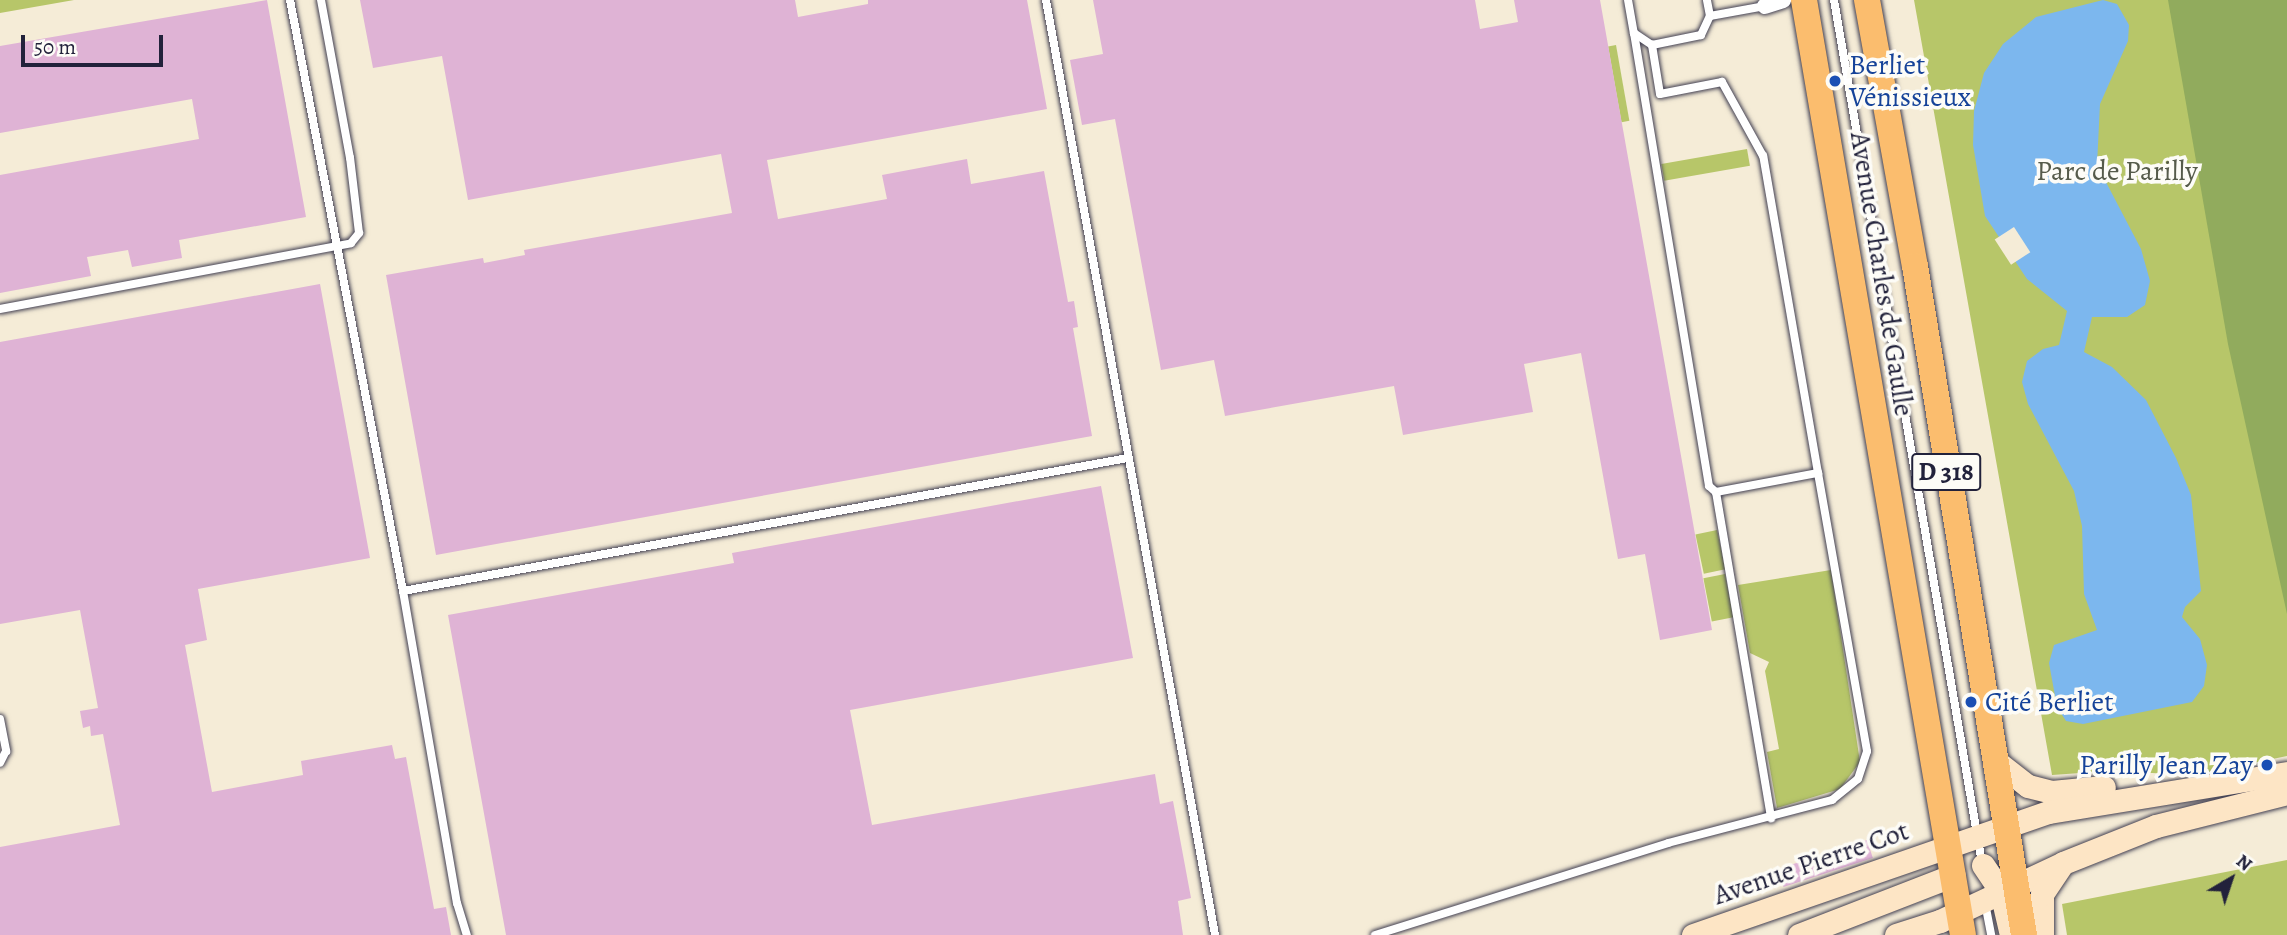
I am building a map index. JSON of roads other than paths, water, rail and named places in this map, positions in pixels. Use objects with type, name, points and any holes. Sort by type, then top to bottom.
[{"type":"main road","name":"Avenue Charles de Gaulle","points":[[1804,0],[1907,621],[1961,923]]},
{"type":"main road","name":"Avenue Charles de Gaulle","points":[[1867,0],[2007,827],[2000,892],[2024,935]]},
{"type":"main road","points":[[1997,762],[2028,786],[2052,792],[2113,786],[2180,794],[2287,773]]},
{"type":"main road","points":[[1896,935],[1961,923],[2000,892],[2063,863],[2156,826],[2287,793]]},
{"type":"main road","name":"Avenue Pierre Cot","points":[[1693,935],[2007,827],[2089,803],[2180,794]]},
{"type":"main road","points":[[1949,848],[1983,865],[2000,892],[2011,935]]},
{"type":"main road","points":[[2042,935],[2042,894],[2063,863]]},
{"type":"main road","points":[[1799,935],[1954,876]]},
{"type":"street","points":[[1765,6],[1783,0]]},
{"type":"lane","points":[[290,0],[333,239],[340,248],[457,903],[467,935]]},
{"type":"lane","points":[[0,309],[340,248],[359,233],[350,158],[321,0]]},
{"type":"lane","points":[[1046,0],[1215,935]]},
{"type":"lane","points":[[1628,0],[1709,486],[1716,492],[1770,818]]},
{"type":"lane","points":[[1634,33],[1652,45],[1701,35],[1710,16],[1707,0]]},
{"type":"lane","points":[[1834,0],[1982,836],[1983,865],[2000,892],[1991,935]]},
{"type":"lane","points":[[1710,16],[1765,6]]},
{"type":"lane","points":[[1375,935],[1668,843],[1832,800],[1858,779],[1865,765],[1867,751],[1763,156],[1722,82],[1660,94],[1652,45]]},
{"type":"lane","points":[[403,592],[1128,458]]},
{"type":"lane","points":[[1716,492],[1818,473]]},
{"type":"lane","points":[[0,719],[6,751],[0,763]]},
{"type":"water","points":[[2103,0],[2117,4],[2129,25],[2128,41],[2100,104],[2097,165],[2141,249],[2150,281],[2145,305],[2127,317],[2092,317],[2084,352],[2112,367],[2146,400],[2176,458],[2191,495],[2201,591],[2185,607],[2182,617],[2200,639],[2207,665],[2204,686],[2192,702],[2083,724],[2066,721],[2057,707],[2049,663],[2054,645],[2097,630],[2084,594],[2082,526],[2074,491],[2028,404],[2022,382],[2027,361],[2043,349],[2059,345],[2067,311],[2027,279],[1985,216],[1973,145],[1974,111],[1984,73],[2003,44],[2036,17]]},
{"type":"place","name":"Berliet Vénissieux","points":[[1835,81]]},
{"type":"place","name":"Cité Berliet","points":[[1971,702]]},
{"type":"place","name":"Parilly Jean Zay","points":[[2267,765]]},
{"type":"park label","name":"Parc de Parilly","points":[[2117,171]]}]
